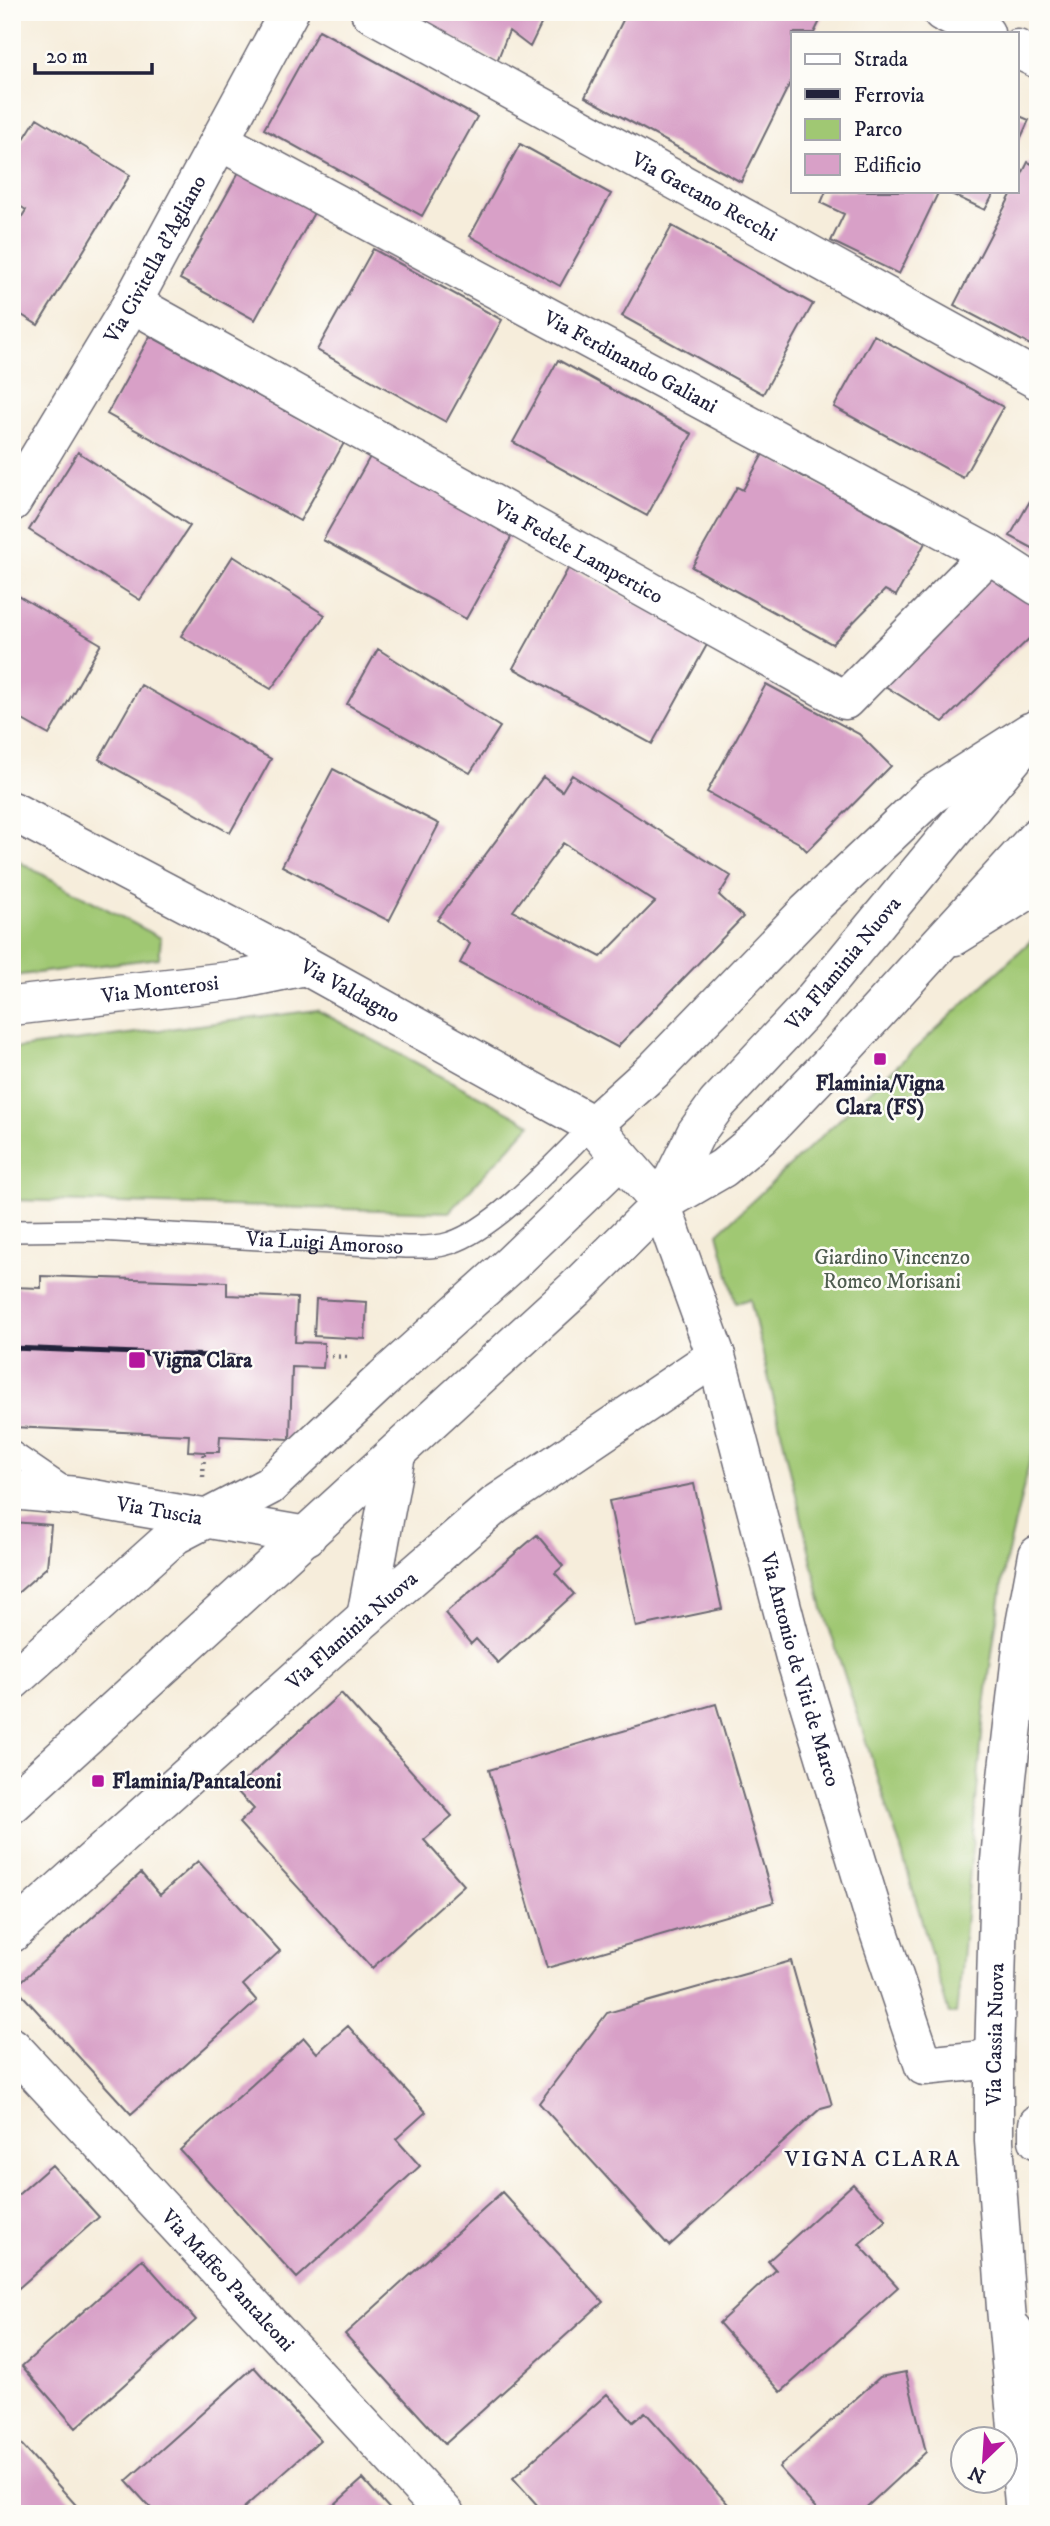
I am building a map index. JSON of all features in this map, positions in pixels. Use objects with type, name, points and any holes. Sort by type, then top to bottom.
[{"type":"street","name":"Via Civitella d'Agliano","points":[[12,502],[132,303],[289,12]]},
{"type":"street","name":"Via Gaetano Recchi","points":[[370,12],[1038,380]]},
{"type":"street","points":[[942,12],[983,32]]},
{"type":"street","points":[[1018,49],[1038,59]]},
{"type":"street","name":"Via Ferdinando Galiani","points":[[220,141],[989,554],[1038,586]]},
{"type":"street","name":"Via Fedele Lampertico","points":[[132,303],[845,700],[989,554]]},
{"type":"street","name":"Via Flaminia Nuova","points":[[593,1125],[653,1070],[807,912],[931,795],[1038,728]]},
{"type":"street","name":"Via Flaminia Nuova","points":[[661,1204],[696,1133],[717,1104],[803,1012],[1038,728]]},
{"type":"street","name":"Via Valdagno","points":[[12,811],[306,966],[593,1125],[661,1204]]},
{"type":"street","name":"Via Flaminia Nuova","points":[[12,1804],[396,1455],[576,1288],[661,1204],[723,1168],[760,1137],[1038,836]]},
{"type":"street","name":"Via Flaminia Nuova","points":[[935,948],[1038,884]]},
{"type":"street","name":"Via Monterosi","points":[[12,1006],[237,980],[306,966]]},
{"type":"street","points":[[12,1681],[168,1541],[269,1486],[510,1265],[621,1158]]},
{"type":"street","name":"Via Antonio de Viti de Marco","points":[[661,1204],[716,1356],[796,1661],[863,1884],[924,2066],[993,2059]]},
{"type":"street","name":"Via Flaminia Nuova","points":[[12,1933],[366,1617],[495,1506],[716,1356]]},
{"type":"street","points":[[366,1617],[396,1455]]},
{"type":"street","name":"Via Tuscia","points":[[12,1490],[76,1496],[307,1536]]},
{"type":"street","name":"Via Cassia Nuova","points":[[1026,2514],[1006,2308],[994,2141],[993,2059],[999,1873],[1007,1777],[1024,1630],[1038,1555]]},
{"type":"street","name":"Via Maffeo Pantaleoni","points":[[12,2048],[445,2514]]},
{"type":"street","points":[[1038,2124],[1038,2140]]},
{"type":"street","points":[[1006,2308],[1026,2370],[1038,2388]]},
{"type":"lane","name":"Via Luigi Amoroso","points":[[12,1231],[98,1230],[406,1247],[434,1246],[468,1235],[500,1213],[593,1125]]},
{"type":"lane","points":[[12,1452],[76,1496]]},
{"type":"green space","points":[[12,858],[161,938],[159,958],[12,976]]},
{"type":"green space","name":"Giardino Vincenzo Romeo Morisani","points":[[1038,934],[1038,1426],[1005,1565],[984,1713],[960,1982],[956,2014],[949,2014],[900,1846],[823,1609],[750,1299],[736,1303],[718,1233]]},
{"type":"green space","points":[[317,1010],[531,1124],[449,1212],[12,1200],[12,1049]]},
{"type":"building","points":[[405,12],[547,12],[530,47],[509,31],[497,61]]},
{"type":"building","points":[[627,12],[817,12],[823,15],[814,32],[791,32],[791,81],[741,182],[585,97]]},
{"type":"building","points":[[319,30],[477,117],[422,216],[264,129]]},
{"type":"building","points":[[1018,115],[1029,120],[1018,144]]},
{"type":"building","points":[[37,118],[130,175],[38,325],[12,309],[12,232],[26,210],[12,201],[12,158]]},
{"type":"building","points":[[520,144],[611,194],[560,286],[470,236]]},
{"type":"building","points":[[1028,162],[1038,167],[1038,349],[954,305],[1012,192],[1018,192],[1018,182]]},
{"type":"building","points":[[240,170],[315,211],[255,320],[180,279]]},
{"type":"building","points":[[826,192],[939,192],[899,274],[831,241],[844,214],[821,203]]},
{"type":"building","points":[[947,192],[994,192],[985,210]]},
{"type":"building","points":[[672,226],[813,304],[763,394],[622,316]]},
{"type":"building","points":[[373,249],[502,320],[446,422],[317,350]]},
{"type":"building","points":[[874,335],[1003,407],[963,478],[834,407]]},
{"type":"building","points":[[150,336],[344,443],[300,521],[107,414]]},
{"type":"building","points":[[558,360],[692,434],[647,516],[513,442]]},
{"type":"building","points":[[78,452],[190,526],[140,600],[29,530]]},
{"type":"building","points":[[763,454],[925,543],[896,596],[885,590],[832,644],[692,567],[737,487],[743,490]]},
{"type":"building","points":[[371,455],[513,534],[466,619],[323,540]]},
{"type":"building","points":[[1038,487],[1038,551],[1010,536]]},
{"type":"building","points":[[233,556],[325,615],[271,689],[181,636]]},
{"type":"building","points":[[569,567],[708,643],[652,744],[513,668]]},
{"type":"building","points":[[993,576],[1038,598],[1038,630],[943,722],[885,686]]},
{"type":"building","points":[[12,592],[101,644],[49,735],[12,714]]},
{"type":"building","points":[[378,649],[500,727],[470,773],[347,704]]},
{"type":"building","points":[[766,684],[859,734],[891,766],[807,851],[799,843],[707,792]]},
{"type":"building","points":[[141,685],[271,759],[230,833],[99,759]]},
{"type":"building","points":[[333,769],[439,824],[389,921],[282,866]]},
{"type":"building","points":[[572,775],[731,876],[719,895],[743,917],[617,1047],[460,963],[470,944],[437,920],[543,777],[562,791]],"holes":[[[563,843],[655,902],[601,957],[513,911]]]},
{"type":"building","name":"Vigna Clara","points":[[41,1276],[227,1282],[227,1295],[297,1298],[295,1342],[324,1343],[324,1356],[323,1368],[292,1367],[290,1439],[220,1436],[219,1452],[204,1452],[188,1451],[189,1435],[12,1427],[12,1287],[41,1288]]},
{"type":"building","points":[[316,1299],[367,1302],[365,1339],[314,1336]]},
{"type":"building","points":[[694,1484],[722,1609],[636,1627],[609,1501]]},
{"type":"building","points":[[12,1522],[51,1525],[47,1567],[12,1598]]},
{"type":"building","points":[[537,1535],[563,1566],[555,1573],[574,1594],[498,1663],[476,1639],[471,1644],[445,1613]]},
{"type":"building","points":[[341,1693],[452,1816],[424,1840],[464,1885],[372,1968],[239,1823],[254,1809],[235,1789]]},
{"type":"building","points":[[716,1704],[774,1902],[547,1968],[489,1770]]},
{"type":"building","points":[[198,1861],[280,1951],[243,1985],[257,2001],[131,2114],[15,1987],[141,1873],[160,1895]]},
{"type":"building","points":[[791,1961],[832,2105],[821,2108],[669,2246],[539,2103],[607,2013]]},
{"type":"building","points":[[348,2026],[426,2112],[396,2139],[420,2166],[297,2278],[180,2150],[304,2038],[317,2053]]},
{"type":"building","points":[[52,2165],[99,2217],[12,2294],[12,2200]]},
{"type":"building","points":[[853,2184],[886,2220],[859,2244],[898,2287],[781,2392],[719,2323],[776,2270],[768,2261]]},
{"type":"building","points":[[502,2192],[603,2302],[445,2444],[345,2334]]},
{"type":"building","points":[[142,2259],[196,2320],[76,2428],[22,2366]]},
{"type":"building","points":[[254,2367],[320,2440],[237,2514],[156,2514],[126,2481]]},
{"type":"building","points":[[906,2372],[926,2452],[859,2514],[821,2514],[779,2467],[880,2377]]},
{"type":"building","points":[[607,2394],[633,2422],[645,2412],[737,2514],[532,2514],[539,2507],[513,2478]]},
{"type":"building","points":[[12,2434],[84,2514],[12,2514]]},
{"type":"building","points":[[363,2479],[394,2514],[324,2514]]},
{"type":"railway","points":[[12,1348],[239,1357]]},
{"type":"place","name":"Flaminia/Vigna Clara (FS)","points":[[880,1059]]},
{"type":"place","name":"Vigna Clara","points":[[137,1360]]},
{"type":"place","name":"Flaminia/Pantaleoni","points":[[98,1781]]},
{"type":"district","name":"VIGNA CLARA","points":[[873,2158]]}]
